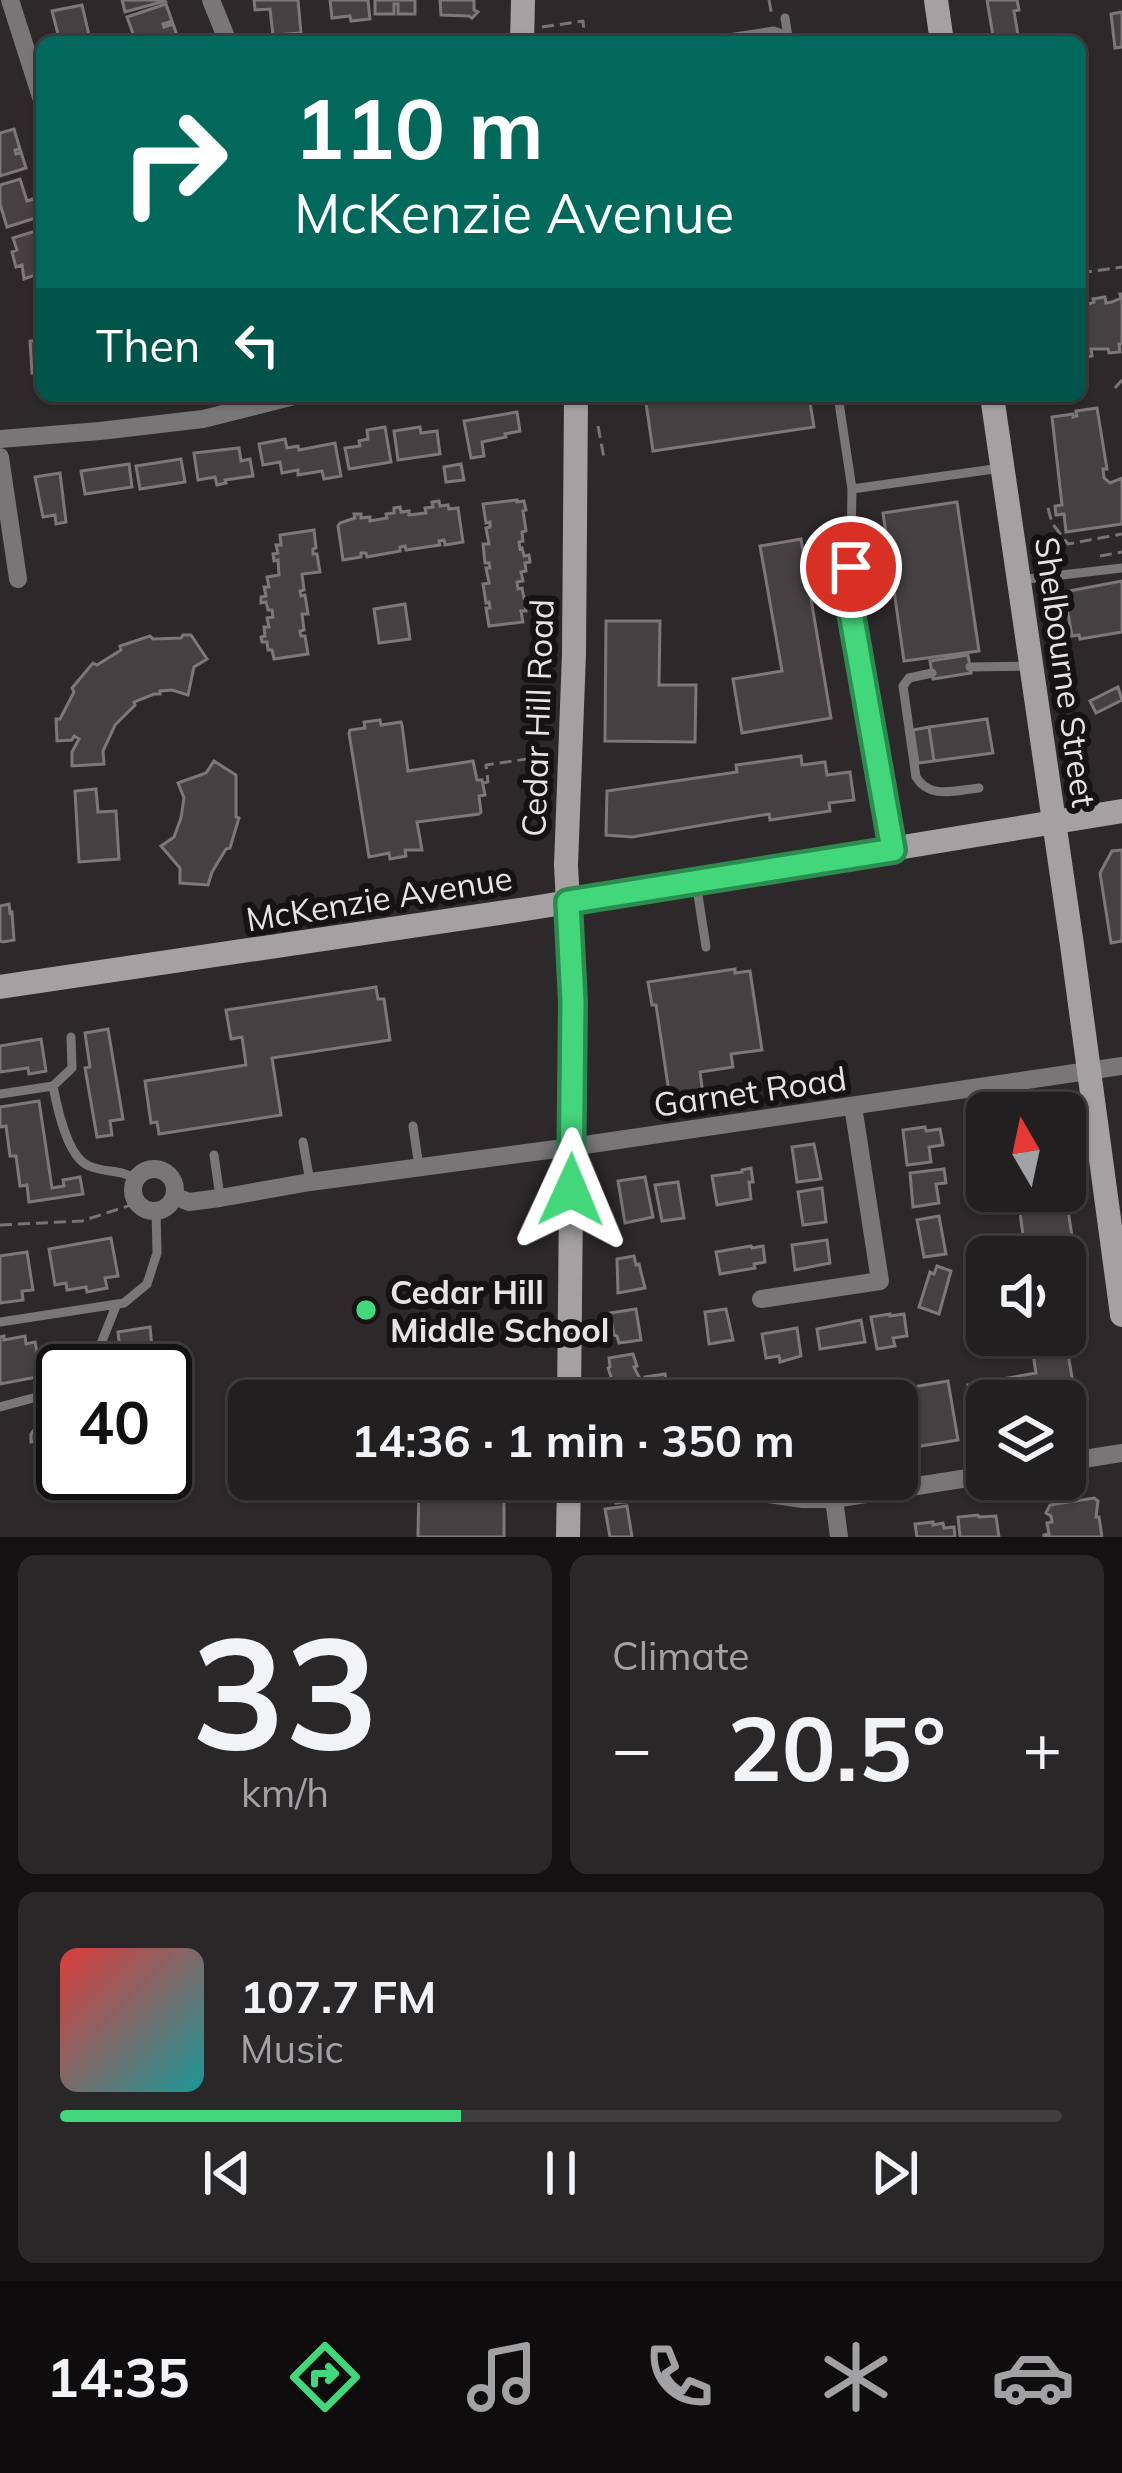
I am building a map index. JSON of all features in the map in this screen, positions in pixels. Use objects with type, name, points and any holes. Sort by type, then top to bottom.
[{"type":"main road","points":[[522,36],[523,0]]},
{"type":"main road","points":[[936,0],[941,36]]},
{"type":"main road","name":"Cedar Hill Road","points":[[569,1380],[573,1002],[566,865],[576,402]]},
{"type":"main road","name":"Shelbourne Street","points":[[993,402],[1122,1315]]},
{"type":"main road","name":"McKenzie Avenue","points":[[0,987],[568,902],[1122,811]]},
{"type":"main road","points":[[568,1500],[568,1537]]},
{"type":"street","points":[[10,0],[36,81]]},
{"type":"street","points":[[211,0],[226,36]]},
{"type":"street","points":[[0,439],[203,418],[269,402]]},
{"type":"street","points":[[0,457],[18,579]]},
{"type":"street","name":"Garnet Road","points":[[136,1179],[147,1171],[166,1173],[174,1184],[174,1196],[189,1202],[1122,1066]]},
{"type":"street","points":[[761,1299],[880,1281],[853,1106]]},
{"type":"street","points":[[136,1179],[133,1191],[146,1207],[167,1207],[174,1196]]},
{"type":"street","points":[[1086,1459],[1122,1453]]},
{"type":"street","points":[[918,1486],[966,1478]]},
{"type":"street","points":[[834,1500],[839,1537]]},
{"type":"lane","points":[[785,18],[788,36]]},
{"type":"lane","points":[[741,36],[774,31],[784,36]]},
{"type":"lane","points":[[839,402],[852,489],[850,607],[893,850]]},
{"type":"lane","points":[[852,489],[1002,467]]},
{"type":"lane","points":[[1019,580],[1122,568]]},
{"type":"lane","points":[[970,667],[1030,666]]},
{"type":"lane","points":[[932,674],[909,678],[903,686],[916,777],[933,792],[979,788]]},
{"type":"lane","points":[[696,881],[706,947]]},
{"type":"lane","points":[[0,1094],[53,1086],[72,1068],[70,1037]]},
{"type":"lane","points":[[53,1086],[74,1154],[87,1166],[136,1179]]},
{"type":"lane","points":[[413,1126],[419,1167]]},
{"type":"lane","points":[[303,1142],[310,1182]]},
{"type":"lane","points":[[214,1154],[220,1198]]},
{"type":"lane","points":[[0,1322],[124,1303],[147,1284],[157,1253],[146,1207]]},
{"type":"lane","points":[[101,1344],[116,1306]]},
{"type":"lane","points":[[0,1407],[36,1397]]},
{"type":"path","points":[[522,36],[583,21],[584,36]]},
{"type":"path","points":[[1086,272],[1122,267]]},
{"type":"path","points":[[1115,388],[1122,380]]},
{"type":"path","points":[[1048,508],[1052,523],[1068,544],[1122,534]]},
{"type":"path","points":[[483,783],[488,782],[486,765],[548,755]]},
{"type":"path","points":[[0,1225],[82,1221],[146,1207]]},
{"type":"building","points":[[122,0],[164,0],[165,1],[125,12]]},
{"type":"building","points":[[254,0],[298,0],[301,33],[273,35],[270,9],[255,10]]},
{"type":"building","points":[[330,0],[368,0],[370,19],[332,18]]},
{"type":"building","points":[[375,0],[415,0],[415,14],[398,14],[398,4],[394,4],[394,14],[375,14]]},
{"type":"building","points":[[440,0],[474,0],[478,12],[472,18],[441,15]]},
{"type":"building","points":[[987,0],[1017,0],[1018,36],[993,36]]},
{"type":"building","points":[[166,4],[172,21],[164,27],[173,24],[177,36],[134,36],[127,17]]},
{"type":"building","points":[[82,5],[89,35],[58,36],[52,11]]},
{"type":"building","points":[[1122,12],[1122,47],[1115,48],[1111,14]]},
{"type":"building","points":[[14,129],[20,149],[16,154],[21,152],[26,168],[0,176],[0,133]]},
{"type":"building","points":[[20,179],[27,201],[36,198],[36,218],[7,227],[0,185]]},
{"type":"building","points":[[36,231],[36,275],[24,279],[22,265],[16,267],[13,238]]},
{"type":"building","points":[[1122,294],[1120,352],[1091,349],[1092,356],[1086,357],[1086,305],[1093,299],[1105,297],[1106,303]]},
{"type":"building","points":[[36,340],[36,373],[32,373],[30,341]]},
{"type":"building","points":[[646,402],[810,402],[814,427],[653,451]]},
{"type":"building","points":[[1097,408],[1107,469],[1103,469],[1104,478],[1110,483],[1122,478],[1122,524],[1066,532],[1064,514],[1056,515],[1055,506],[1062,505],[1052,417],[1073,417],[1076,411]]},
{"type":"building","points":[[517,412],[520,431],[482,442],[484,456],[471,458],[464,421]]},
{"type":"building","points":[[385,427],[391,462],[349,469],[345,448],[360,446],[359,441],[368,439],[367,430]]},
{"type":"building","points":[[420,427],[421,433],[437,431],[440,454],[398,460],[394,431]]},
{"type":"building","points":[[285,439],[287,448],[298,446],[299,450],[335,443],[341,476],[324,479],[322,471],[282,473],[280,462],[263,465],[259,444]]},
{"type":"building","points":[[239,448],[241,461],[250,459],[253,476],[217,485],[215,477],[198,480],[194,453]]},
{"type":"building","points":[[181,459],[185,482],[140,489],[136,466]]},
{"type":"building","points":[[129,464],[132,487],[85,494],[81,471]]},
{"type":"building","points":[[461,464],[464,480],[446,482],[444,467]]},
{"type":"building","points":[[60,473],[66,522],[56,524],[55,515],[43,517],[35,477]]},
{"type":"building","points":[[439,501],[440,506],[458,508],[463,542],[445,545],[444,540],[440,545],[406,550],[405,546],[400,551],[367,557],[361,553],[361,557],[343,560],[338,526],[355,518],[354,514],[370,517],[370,521],[387,518],[386,514],[400,507],[409,515],[426,513],[425,508]]},
{"type":"building","points":[[524,501],[526,510],[520,549],[530,562],[521,572],[523,581],[517,582],[530,603],[521,611],[523,622],[489,626],[483,584],[489,583],[486,568],[490,568],[483,544],[489,544],[486,528],[490,522],[486,523],[483,504]]},
{"type":"building","points":[[957,502],[979,651],[904,661],[883,513]]},
{"type":"building","points":[[314,530],[313,554],[317,554],[320,572],[302,574],[304,590],[300,591],[308,614],[302,614],[304,630],[300,631],[308,654],[274,659],[261,637],[264,627],[269,627],[267,618],[273,617],[261,597],[266,596],[264,587],[269,587],[267,577],[279,575],[273,554],[278,553],[276,545],[281,545],[280,535]]},
{"type":"building","points":[[801,539],[831,718],[742,733],[733,679],[782,671],[760,546]]},
{"type":"building","points":[[1122,581],[1122,632],[1080,639],[1072,636],[1064,592]]},
{"type":"building","points":[[405,604],[410,639],[379,643],[374,609]]},
{"type":"building","points":[[606,621],[660,621],[659,685],[696,685],[695,742],[605,741]]},
{"type":"building","points":[[191,635],[207,659],[194,667],[188,695],[160,691],[134,702],[115,725],[103,751],[104,764],[72,766],[79,739],[57,741],[56,719],[74,692],[72,688],[93,663],[121,650],[120,646],[150,636]]},
{"type":"building","points":[[968,655],[971,673],[933,679],[930,661]]},
{"type":"building","points":[[1118,687],[1122,700],[1096,713],[1090,701]]},
{"type":"building","points":[[987,719],[993,753],[934,761],[929,727]]},
{"type":"building","points":[[380,720],[381,725],[401,722],[408,771],[473,761],[485,795],[479,796],[479,814],[417,822],[422,850],[405,850],[406,856],[390,859],[389,853],[369,857],[349,733],[365,728],[364,722]]},
{"type":"building","points":[[929,727],[934,761],[918,763],[913,730]]},
{"type":"building","points":[[801,756],[802,765],[825,762],[827,775],[850,772],[854,800],[829,803],[830,811],[770,820],[769,814],[632,837],[606,835],[607,791],[737,772],[736,765]]},
{"type":"building","points":[[214,761],[236,775],[239,818],[230,848],[208,885],[180,883],[180,868],[161,846],[174,837],[181,818],[184,798],[178,783],[206,773]]},
{"type":"building","points":[[96,789],[98,812],[116,811],[119,859],[79,862],[75,791]]},
{"type":"building","points":[[1122,850],[1122,941],[1111,943],[1100,873],[1112,851]]},
{"type":"building","points":[[9,904],[14,940],[3,942],[0,906]]},
{"type":"building","points":[[735,969],[735,973],[750,971],[762,1050],[731,1054],[733,1067],[700,1072],[703,1094],[670,1099],[656,1005],[652,1005],[648,982]]},
{"type":"building","points":[[376,987],[378,999],[384,999],[390,1040],[272,1058],[281,1115],[159,1134],[157,1122],[151,1123],[145,1081],[246,1065],[242,1037],[231,1039],[226,1010]]},
{"type":"building","points":[[108,1029],[123,1119],[110,1121],[112,1135],[97,1137],[85,1068],[90,1067],[85,1033]]},
{"type":"building","points":[[41,1039],[46,1071],[0,1072],[0,1046]]},
{"type":"building","points":[[39,1101],[52,1188],[80,1177],[83,1194],[29,1202],[27,1185],[20,1186],[6,1126],[0,1127],[0,1107]]},
{"type":"building","points":[[925,1127],[926,1131],[940,1129],[943,1145],[929,1147],[931,1162],[907,1165],[903,1130]]},
{"type":"building","points":[[814,1144],[821,1179],[797,1182],[792,1147]]},
{"type":"building","points":[[751,1168],[751,1199],[717,1205],[712,1176]]},
{"type":"building","points":[[944,1169],[946,1183],[936,1184],[939,1203],[913,1207],[910,1173]]},
{"type":"building","points":[[645,1177],[653,1217],[625,1223],[618,1181]]},
{"type":"building","points":[[678,1182],[684,1218],[662,1221],[655,1185]]},
{"type":"building","points":[[822,1188],[826,1222],[803,1225],[798,1192]]},
{"type":"building","points":[[1020,1212],[1068,1212],[1072,1236],[1023,1236]]},
{"type":"building","points":[[939,1216],[946,1254],[924,1257],[917,1220]]},
{"type":"building","points":[[111,1238],[118,1276],[105,1278],[107,1288],[87,1292],[86,1287],[67,1290],[66,1283],[55,1285],[49,1249]]},
{"type":"building","points":[[827,1240],[830,1263],[795,1270],[792,1245]]},
{"type":"building","points":[[763,1246],[765,1262],[720,1274],[716,1252]]},
{"type":"building","points":[[27,1252],[33,1290],[22,1291],[23,1300],[0,1303],[0,1256]]},
{"type":"building","points":[[634,1256],[645,1288],[618,1293],[617,1259]]},
{"type":"building","points":[[937,1266],[951,1271],[939,1314],[919,1307],[930,1272],[934,1274]]},
{"type":"building","points":[[636,1309],[641,1340],[619,1343],[610,1313]]},
{"type":"building","points":[[726,1309],[733,1340],[709,1344],[705,1312]]},
{"type":"building","points":[[904,1314],[907,1336],[893,1338],[895,1346],[877,1349],[871,1317]]},
{"type":"building","points":[[861,1320],[865,1342],[820,1349],[817,1329]]},
{"type":"building","points":[[150,1327],[152,1344],[119,1344],[118,1332]]},
{"type":"building","points":[[797,1328],[801,1356],[780,1362],[779,1356],[766,1358],[762,1334]]},
{"type":"building","points":[[25,1336],[26,1344],[35,1342],[36,1377],[0,1384],[0,1337]]},
{"type":"building","points":[[633,1354],[640,1380],[612,1380],[609,1358]]},
{"type":"building","points":[[1033,1356],[1068,1356],[1072,1380],[996,1380],[1036,1373]]},
{"type":"building","points":[[665,1374],[666,1380],[646,1380]]},
{"type":"building","points":[[948,1381],[958,1440],[918,1447],[918,1386]]},
{"type":"building","points":[[419,1500],[504,1500],[504,1537],[418,1537]]},
{"type":"building","points":[[1098,1501],[1096,1517],[1102,1537],[1044,1537],[1049,1534],[1047,1523],[1052,1522],[1046,1513],[1050,1505]]},
{"type":"building","points":[[627,1506],[632,1537],[610,1537],[605,1509]]},
{"type":"building","points":[[996,1516],[999,1537],[960,1537],[958,1517]]},
{"type":"building","points":[[915,1524],[954,1527],[955,1537],[917,1537]]},
{"type":"place","name":"Cedar Hill Middle School","points":[[366,1310]]},
{"type":"route","points":[[571,1190],[573,1002],[568,902],[893,850],[850,607],[851,567]]}]
